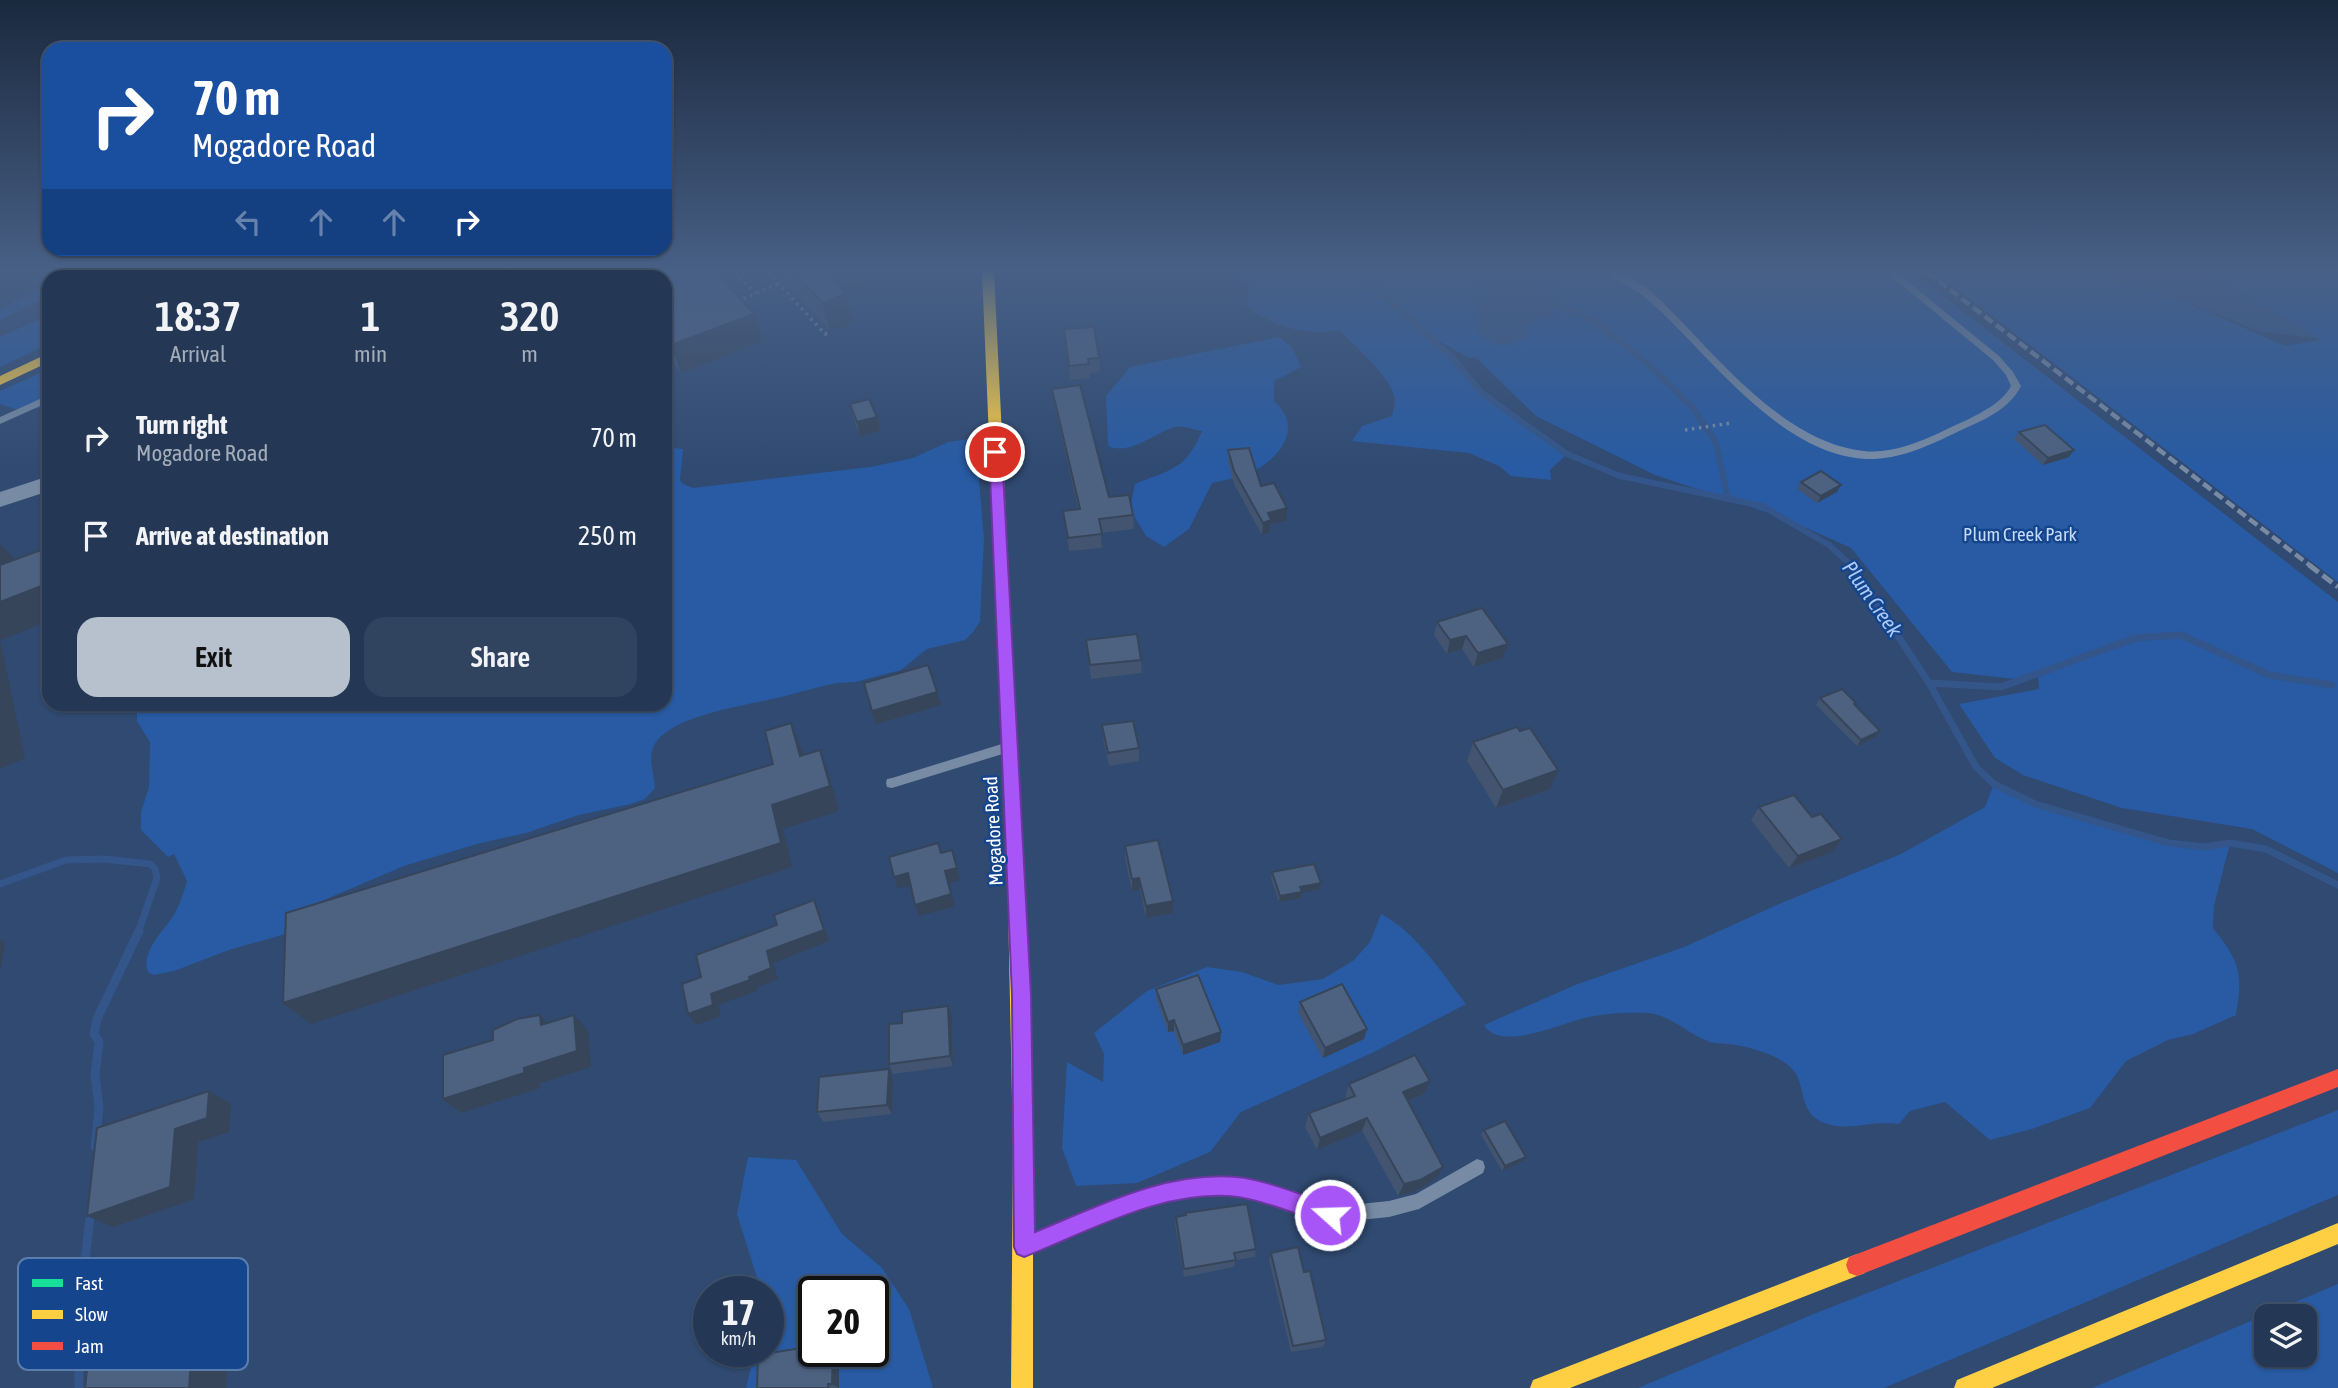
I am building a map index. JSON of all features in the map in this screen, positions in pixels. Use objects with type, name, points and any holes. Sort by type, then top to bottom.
[{"type":"street","name":"Mogadore Road","points":[[991,337],[1021,995],[1024,1247],[1022,1388]]},
{"type":"street","points":[[0,381],[42,360]]},
{"type":"street","points":[[0,500],[42,485]]},
{"type":"street","points":[[1541,1388],[2338,1078]]},
{"type":"street","points":[[1965,1388],[2338,1233]]},
{"type":"lane","points":[[1693,337],[1742,388],[1790,426],[1817,441],[1846,451],[1871,455],[1894,453],[1997,408],[2011,396],[2016,386],[2010,374],[1996,358],[1970,337]]},
{"type":"lane","points":[[0,421],[42,401]]},
{"type":"lane","points":[[891,783],[1009,747]]},
{"type":"lane","points":[[1024,1247],[1141,1199],[1195,1187],[1239,1187],[1330,1215],[1389,1209],[1419,1201],[1477,1167]]},
{"type":"path","points":[[1685,430],[1731,423]]},
{"type":"green space","points":[[0,337],[42,337],[42,347],[0,367]]},
{"type":"green space","points":[[1279,337],[1292,347],[1301,367],[1274,381],[1274,401],[1283,411],[1287,422],[1288,432],[1284,442],[1279,451],[1261,467],[1246,475],[1212,483],[1189,529],[1164,547],[1146,536],[1130,509],[1135,484],[1168,471],[1183,461],[1190,454],[1202,431],[1175,427],[1133,446],[1108,446],[1106,396],[1130,367]]},
{"type":"green space","name":"Plum Creek Park","points":[[1346,337],[1431,337],[1482,393],[1567,454],[1550,470],[1551,480],[1511,476],[1499,466],[1469,453],[1352,441],[1362,426],[1392,416],[1395,399],[1393,391],[1372,363]]},
{"type":"green space","name":"Plum Creek Park","points":[[1431,337],[1996,337],[2338,602],[2338,873],[2252,829],[2122,808],[2023,775],[1995,758],[1959,704],[2039,689],[2038,674],[2015,679],[1952,672],[1851,548],[1784,518],[1655,475],[1536,416],[1475,357],[1469,358]]},
{"type":"green space","points":[[2019,337],[2264,337],[2285,346],[2320,340],[2314,337],[2338,337],[2338,582]]},
{"type":"green space","points":[[42,372],[42,408],[14,409],[0,404],[0,391]]},
{"type":"green space","points":[[968,439],[980,442],[982,450],[979,480],[984,539],[980,621],[965,640],[927,649],[901,670],[718,711],[682,723],[667,731],[654,746],[651,758],[655,788],[645,799],[579,815],[526,833],[477,844],[404,866],[322,901],[299,928],[174,971],[154,975],[148,972],[146,964],[150,949],[175,913],[187,881],[174,854],[168,857],[141,830],[141,812],[149,787],[150,742],[137,721],[137,711],[672,711],[672,448],[683,449],[680,480],[693,488],[870,467],[913,458],[948,442]]},
{"type":"green space","points":[[1994,784],[2035,804],[2169,843],[2205,847],[2230,843],[2214,906],[2213,928],[2229,950],[2237,968],[2239,988],[2236,1015],[2193,1034],[2168,1040],[2126,1061],[2090,1108],[2032,1129],[1990,1140],[1945,1102],[1910,1111],[1899,1124],[1830,1125],[1814,1117],[1809,1111],[1794,1071],[1782,1061],[1751,1048],[1709,1042],[1655,1014],[1599,1015],[1516,1036],[1492,1033],[1484,1025],[1575,985],[1684,947],[1779,904],[1901,854],[1985,807]]},
{"type":"green space","points":[[1381,914],[1417,942],[1466,1004],[1374,1052],[1241,1112],[1210,1152],[1137,1183],[1076,1186],[1062,1148],[1067,1062],[1103,1082],[1104,1054],[1094,1033],[1147,991],[1207,967],[1242,972],[1278,985],[1323,979],[1354,960],[1370,942]]},
{"type":"green space","points":[[2338,1110],[2338,1195],[1884,1388],[1638,1388],[1816,1313]]},
{"type":"green space","points":[[748,1157],[796,1160],[842,1234],[882,1268],[887,1276],[798,1276],[798,1367],[889,1367],[889,1279],[909,1309],[933,1388],[746,1388],[751,1367],[784,1367],[784,1276],[756,1276],[737,1214]]},
{"type":"green space","points":[[2338,1284],[2338,1388],[2092,1388],[2254,1320],[2254,1367],[2317,1367],[2317,1304],[2291,1304]]},
{"type":"shaded area","points":[[1483,337],[1524,337],[1508,344]]},
{"type":"building","points":[[672,337],[693,337],[672,345]]},
{"type":"building","points":[[1065,337],[1096,337],[1099,358],[1088,359],[1089,364],[1069,366]]},
{"type":"building","points":[[1080,385],[1109,497],[1129,495],[1133,515],[1099,519],[1102,534],[1068,538],[1063,511],[1080,509],[1052,389]]},
{"type":"building","points":[[869,399],[877,417],[857,422],[850,404]]},
{"type":"building","points":[[2045,425],[2074,450],[2048,458],[2019,432]]},
{"type":"building","points":[[1249,448],[1261,486],[1274,483],[1287,508],[1268,513],[1271,520],[1263,523],[1234,471],[1228,450]]},
{"type":"building","points":[[1821,471],[1841,485],[1821,496],[1801,482]]},
{"type":"building","points":[[42,550],[42,586],[0,602],[0,565]]},
{"type":"building","points":[[1482,608],[1508,644],[1478,653],[1466,636],[1450,640],[1437,622]]},
{"type":"building","points":[[1137,634],[1141,660],[1090,665],[1086,640]]},
{"type":"building","points":[[928,665],[937,692],[872,711],[864,683]]},
{"type":"building","points":[[1842,689],[1880,731],[1861,740],[1820,698]]},
{"type":"building","points":[[1133,721],[1139,748],[1108,753],[1102,725]]},
{"type":"building","points":[[791,723],[800,756],[820,750],[830,786],[772,805],[781,843],[283,1003],[286,913],[773,764],[765,731]]},
{"type":"building","points":[[1517,727],[1520,731],[1530,728],[1558,770],[1503,790],[1473,742]]},
{"type":"building","points":[[1794,795],[1812,817],[1821,814],[1842,839],[1798,856],[1759,807]]},
{"type":"building","points":[[1158,840],[1173,901],[1146,906],[1139,878],[1132,879],[1125,846]]},
{"type":"building","points":[[938,843],[941,853],[952,850],[957,868],[945,871],[951,894],[915,905],[908,873],[894,877],[889,857]]},
{"type":"building","points":[[1314,864],[1321,883],[1300,887],[1302,892],[1280,896],[1272,872]]},
{"type":"building","points":[[814,900],[824,930],[767,951],[771,968],[749,977],[750,980],[711,994],[713,1005],[688,1014],[682,984],[701,977],[696,955],[777,925],[774,915]]},
{"type":"building","points":[[1198,975],[1221,1032],[1183,1045],[1174,1020],[1168,1022],[1156,989]]},
{"type":"building","points":[[1342,984],[1367,1029],[1325,1048],[1300,1002]]},
{"type":"building","points":[[948,1006],[950,1056],[889,1064],[889,1024],[902,1023],[902,1012]]},
{"type":"building","points":[[540,1015],[541,1025],[574,1015],[577,1051],[524,1068],[524,1073],[443,1099],[443,1055],[493,1040],[493,1030],[517,1019]]},
{"type":"building","points":[[1415,1055],[1430,1081],[1403,1092],[1443,1167],[1420,1180],[1404,1184],[1367,1118],[1320,1138],[1309,1113],[1355,1096],[1349,1084]]},
{"type":"building","points":[[889,1069],[887,1105],[817,1112],[819,1077]]},
{"type":"building","points":[[209,1091],[207,1118],[175,1129],[170,1187],[87,1216],[97,1128]]},
{"type":"building","points":[[1505,1121],[1526,1157],[1505,1166],[1484,1130]]},
{"type":"building","points":[[1247,1204],[1256,1249],[1234,1253],[1236,1260],[1184,1269],[1176,1217],[1186,1215],[1185,1213]]},
{"type":"building","points":[[1298,1247],[1304,1272],[1310,1271],[1326,1340],[1293,1346],[1271,1253]]},
{"type":"building","points":[[798,1349],[798,1367],[833,1367],[832,1384],[828,1384],[828,1388],[757,1388],[758,1367],[784,1367],[784,1351]]},
{"type":"building","points":[[87,1370],[190,1370],[189,1388],[85,1388]]},
{"type":"waterway","name":"Plum Creek","points":[[1430,337],[1452,357],[1482,393],[1567,454],[1620,476],[1728,499]]},
{"type":"waterway","points":[[1613,337],[1648,364],[1693,408],[1716,443],[1728,499]]},
{"type":"waterway","name":"Plum Creek","points":[[1728,499],[1762,506],[1829,545],[1851,565]]},
{"type":"waterway","name":"Plum Creek","points":[[1851,565],[1929,683]]},
{"type":"waterway","points":[[1929,683],[2001,687],[2135,638],[2181,635],[2269,675],[2332,685]]},
{"type":"waterway","name":"Plum Creek","points":[[1929,683],[1976,767],[1994,784],[2035,804],[2169,843],[2205,847],[2230,843],[2266,849],[2338,885]]},
{"type":"waterway","points":[[0,884],[66,860],[104,859],[150,864],[155,869],[157,878],[138,933]]},
{"type":"waterway","points":[[95,1147],[99,1107],[95,1075],[99,1042],[94,1034],[97,1019],[139,931]]},
{"type":"waterway","points":[[85,1258],[91,1208]]},
{"type":"waterway","points":[[79,1370],[79,1388]]},
{"type":"railway","points":[[2012,337],[2312,567]]},
{"type":"railway","points":[[2309,565],[2338,587]]},
{"type":"traffic: fast","points":[[1002,580],[1017,904]]},
{"type":"traffic: slow","points":[[991,337],[1002,580]]},
{"type":"traffic: slow","points":[[0,381],[42,360]]},
{"type":"traffic: slow","points":[[1017,904],[1023,1146],[1022,1388]]},
{"type":"traffic: slow","points":[[1965,1388],[2338,1233]]},
{"type":"traffic: slow","points":[[1541,1388],[1857,1265]]},
{"type":"traffic: jam","points":[[1857,1265],[2338,1078]]},
{"type":"route","points":[[995,452],[1021,995],[1024,1247],[1141,1199],[1195,1187],[1239,1187],[1330,1215]]}]
